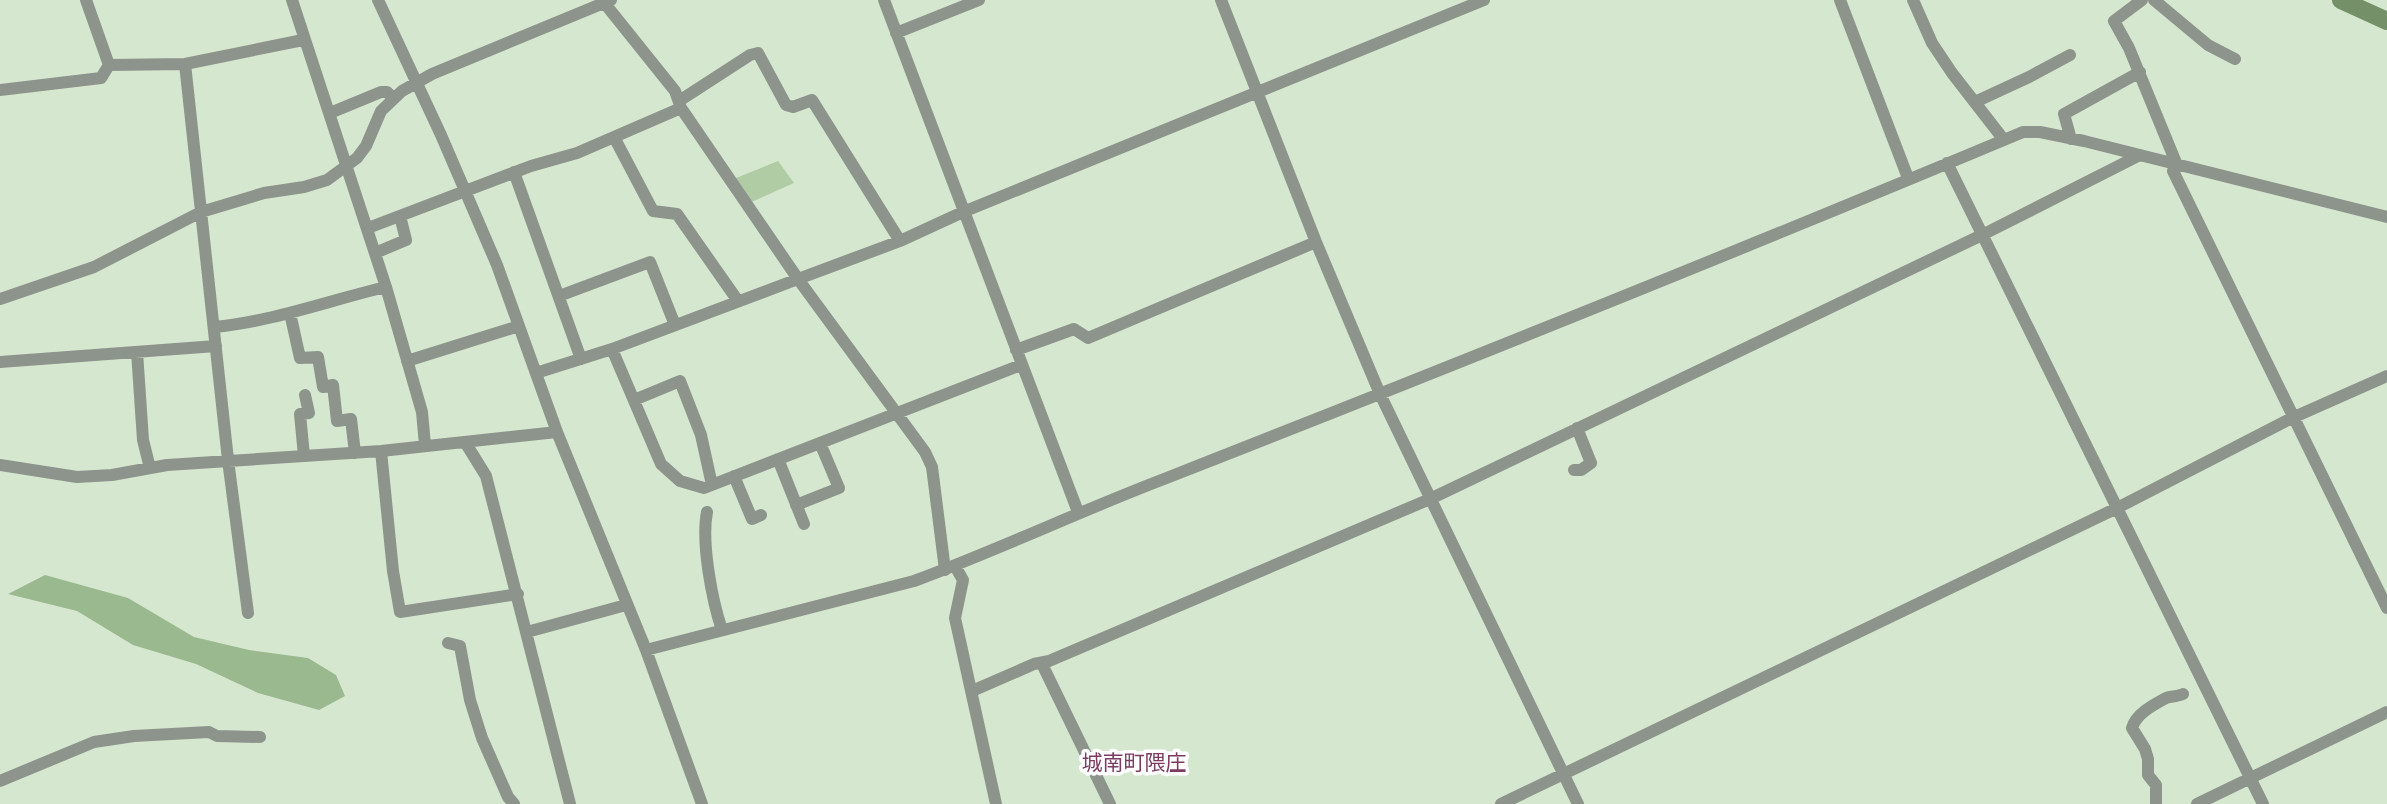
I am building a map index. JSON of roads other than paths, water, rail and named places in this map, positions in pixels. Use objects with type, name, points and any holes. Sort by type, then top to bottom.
[{"type":"street","points":[[86,0],[109,65]]},
{"type":"street","points":[[292,0],[386,287],[422,412],[425,445]]},
{"type":"street","points":[[378,0],[497,265],[556,432],[646,650],[702,804]]},
{"type":"street","points":[[884,0],[1078,512]]},
{"type":"street","points":[[896,33],[979,0]]},
{"type":"street","points":[[1221,0],[1316,242],[1380,394],[1578,804]]},
{"type":"street","points":[[536,373],[612,349],[900,241],[963,212],[1484,0]]},
{"type":"street","points":[[1840,0],[1908,178]]},
{"type":"street","points":[[1913,0],[1932,43],[2004,140]]},
{"type":"street","points":[[2142,0],[2114,21],[2140,72],[2177,165]]},
{"type":"street","points":[[2154,0],[2208,45],[2235,59]]},
{"type":"street","points":[[0,299],[94,267],[201,212],[264,193],[304,187],[327,180],[357,158],[366,146],[382,111],[393,98],[417,82],[606,1],[675,91],[680,104],[798,279],[925,452],[932,467],[950,568],[963,580],[955,618],[996,804]]},
{"type":"street","points":[[109,65],[185,64],[303,40]]},
{"type":"street","points":[[368,228],[514,172],[577,153],[614,137],[680,104],[750,55],[758,53],[786,105],[793,107],[812,100],[900,241]]},
{"type":"street","points":[[1975,102],[2070,55]]},
{"type":"street","points":[[185,64],[228,460],[248,613]]},
{"type":"street","points":[[0,90],[101,78],[109,65]]},
{"type":"street","points":[[2071,139],[2064,114],[2140,72]]},
{"type":"street","points":[[330,113],[381,92],[387,92],[393,98]]},
{"type":"street","points":[[646,650],[914,581],[950,568],[1078,512],[1380,394],[2023,132],[2040,132],[2140,155],[2387,217]]},
{"type":"street","points":[[614,137],[653,211],[677,214],[738,301]]},
{"type":"street","points":[[972,691],[1034,664],[1042,664],[1430,499],[1982,235],[2140,155]]},
{"type":"street","points":[[1947,163],[2263,804]]},
{"type":"street","points":[[2177,165],[2173,171],[2387,608]]},
{"type":"street","points":[[514,172],[581,359]]},
{"type":"street","points":[[375,253],[406,240],[400,216]]},
{"type":"street","points":[[1016,350],[1074,329],[1088,338],[1316,242]]},
{"type":"street","points":[[559,296],[650,262],[675,325]]},
{"type":"street","points":[[214,327],[233,326],[290,313],[386,287]]},
{"type":"street","points":[[290,313],[300,358],[318,357],[323,387],[333,385],[337,421],[351,419],[355,453]]},
{"type":"street","points":[[407,361],[519,326]]},
{"type":"street","points":[[0,362],[216,346]]},
{"type":"street","points":[[612,349],[661,464],[680,481],[704,488],[1021,365]]},
{"type":"street","points":[[137,352],[143,440],[150,468]]},
{"type":"street","points":[[1502,804],[2117,508],[2292,418],[2387,376]]},
{"type":"street","points":[[634,400],[680,381],[701,435],[712,485]]},
{"type":"street","points":[[304,456],[300,414],[309,413],[305,395]]},
{"type":"street","points":[[1574,470],[1580,470],[1591,463],[1577,429]]},
{"type":"street","points":[[0,465],[77,477],[112,475],[228,460],[381,451],[556,432]]},
{"type":"street","points":[[466,442],[486,476],[570,804]]},
{"type":"street","points":[[796,505],[839,488],[820,443]]},
{"type":"street","points":[[381,451],[393,571],[400,612],[518,594]]},
{"type":"street","points":[[778,459],[804,524]]},
{"type":"street","points":[[734,476],[752,519],[761,515]]},
{"type":"street","points":[[707,512],[704,531],[714,605],[722,630]]},
{"type":"street","points":[[527,632],[626,605]]},
{"type":"street","points":[[448,643],[460,646],[470,700],[482,738],[508,797],[514,804]]},
{"type":"street","points":[[1042,664],[1110,804]]},
{"type":"street","points":[[2156,804],[2156,785],[2148,775],[2145,749],[2132,728],[2134,720],[2147,709],[2168,697],[2183,694]]},
{"type":"street","points":[[2197,804],[2387,712]]},
{"type":"street","points":[[0,781],[94,742],[134,736],[209,732],[217,736],[260,737]]},
{"type":"waterway","points":[[2341,0],[2387,21]]},
{"type":"district","name":"城南町隈庄","points":[[1134,763]]}]
